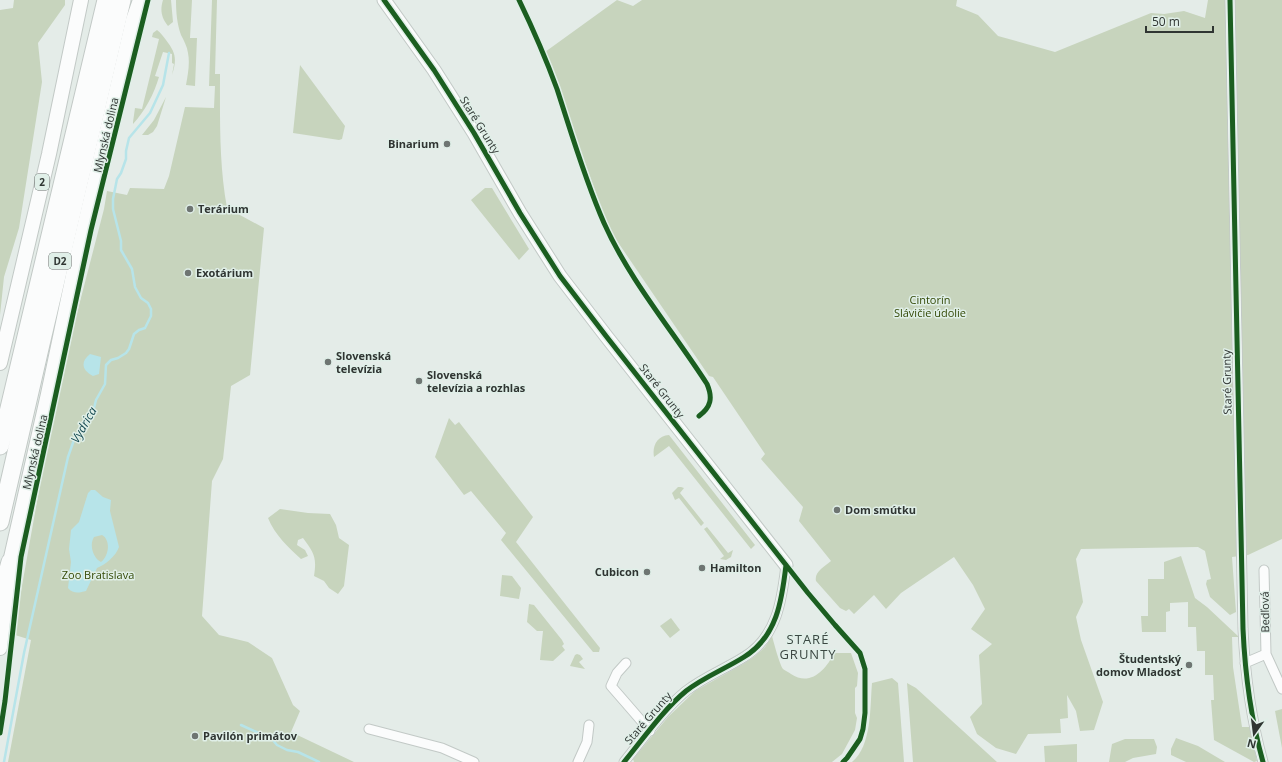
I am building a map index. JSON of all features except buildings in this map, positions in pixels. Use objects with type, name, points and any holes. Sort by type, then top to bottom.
[{"type":"highway","points":[[75,129],[93,0]]},
{"type":"highway","name":"D2","points":[[0,446],[106,0]]},
{"type":"highway","name":"D2","points":[[0,522],[122,0]]},
{"type":"highway","points":[[0,598],[10,562]]},
{"type":"main road","name":"2","points":[[0,363],[49,154],[81,0]]},
{"type":"main road","name":"Mlynská dolina","points":[[0,648],[10,562],[75,266],[140,0]]},
{"type":"street","name":"Staré Grunty","points":[[384,0],[434,70],[470,126],[520,213],[560,276],[786,564],[779,610],[774,624],[762,643],[744,657],[714,673],[688,690],[670,708],[624,762]]},
{"type":"street","name":"Staré Grunty","points":[[1230,0],[1243,629],[1245,663],[1253,715],[1263,762]]},
{"type":"street","name":"Bedľová","points":[[1264,570],[1266,654],[1282,689]]},
{"type":"street","points":[[1245,663],[1266,654]]},
{"type":"street","name":"Staré Grunty","points":[[626,663],[617,673],[611,686],[630,710],[650,731]]},
{"type":"street","points":[[578,762],[587,742],[588,725]]},
{"type":"street","points":[[369,729],[442,748],[474,762]]},
{"type":"green space","points":[[14,0],[65,0],[65,5],[38,43],[42,82],[19,228],[4,277],[0,315],[0,10],[13,8]]},
{"type":"green space","points":[[163,0],[171,0],[173,22],[168,26],[162,13]]},
{"type":"green space","points":[[176,0],[192,0],[190,38],[197,38],[195,86],[186,85],[189,57],[179,27]]},
{"type":"green space","name":"Zoo Bratislava","points":[[212,0],[217,0],[215,74],[220,74],[221,158],[227,208],[264,228],[250,375],[231,386],[223,459],[212,481],[202,616],[219,635],[248,642],[272,658],[293,705],[300,711],[291,732],[354,762],[8,762],[31,640],[15,635],[20,597],[41,479],[76,317],[104,209],[107,191],[127,195],[130,188],[164,189],[169,176],[185,107],[214,108],[215,86],[209,86]]},
{"type":"green space","name":"Cintorín Slávičie údolie","points":[[617,0],[633,6],[642,0],[957,0],[956,6],[978,15],[998,36],[1055,52],[1151,13],[1164,14],[1184,11],[1205,18],[1208,0],[1282,0],[1282,539],[1248,555],[1232,557],[1236,612],[1230,615],[1210,597],[1206,584],[1207,580],[1211,579],[1205,551],[1198,547],[1081,549],[1076,559],[1083,602],[1076,617],[1081,640],[1103,702],[1094,730],[1080,731],[1076,711],[1067,695],[1068,718],[1060,719],[1061,733],[1028,734],[1016,754],[996,748],[977,734],[970,717],[982,704],[979,655],[992,644],[971,629],[985,609],[973,585],[954,557],[901,593],[886,609],[874,595],[854,614],[849,609],[846,611],[840,608],[816,581],[818,572],[831,561],[799,521],[803,507],[761,459],[765,454],[713,377],[709,376],[607,224],[545,52]]},
{"type":"green space","points":[[157,30],[161,33],[174,53],[175,60],[174,69],[172,75],[174,64],[172,63],[172,54],[163,52],[155,76],[159,77],[155,90],[149,102],[133,124],[135,108],[142,109],[159,39],[152,37],[153,33]]},
{"type":"green space","points":[[300,65],[345,126],[342,139],[339,140],[293,133]]},
{"type":"green space","points":[[166,97],[157,126],[153,132],[148,135],[142,135],[154,120]]},
{"type":"green space","points":[[485,188],[492,188],[529,249],[519,260],[471,200]]},
{"type":"green space","points":[[449,418],[455,425],[459,422],[533,517],[516,542],[600,648],[599,652],[593,652],[501,540],[506,533],[471,491],[464,495],[435,457]]},
{"type":"green space","points":[[669,435],[755,545],[751,549],[669,446],[654,457],[656,442],[661,437]]},
{"type":"green space","points":[[678,487],[684,488],[680,493],[704,523],[701,526],[679,498],[675,500],[672,493]]},
{"type":"green space","points":[[280,509],[330,514],[336,525],[339,538],[349,545],[344,586],[338,594],[329,588],[324,581],[314,576],[314,556],[303,538],[298,540],[297,545],[305,550],[308,556],[301,559],[274,530],[268,518]]},
{"type":"green space","points":[[707,527],[728,553],[733,550],[731,557],[726,560],[720,559],[724,556],[704,529]]},
{"type":"green space","points":[[1181,556],[1195,598],[1207,607],[1239,637],[1232,637],[1233,667],[1242,727],[1250,727],[1257,761],[1254,762],[1214,740],[1211,700],[1214,700],[1213,675],[1205,675],[1205,651],[1197,651],[1196,627],[1188,627],[1188,602],[1170,603],[1170,611],[1166,612],[1166,632],[1142,632],[1141,616],[1148,616],[1148,579],[1164,579],[1164,562]]},
{"type":"green space","points":[[502,575],[512,576],[521,588],[519,599],[500,596]]},
{"type":"green space","points":[[529,604],[534,605],[564,644],[562,646],[565,650],[553,661],[540,660],[543,631],[537,631],[527,622]]},
{"type":"green space","points":[[671,618],[680,630],[670,638],[660,626]]},
{"type":"green space","points":[[772,636],[781,666],[783,669],[798,678],[805,679],[817,675],[827,665],[834,653],[851,653],[858,673],[857,686],[855,688],[855,713],[857,718],[855,730],[842,754],[832,762],[634,762],[633,759],[668,717],[695,691],[755,656],[765,647]]},
{"type":"green space","points":[[577,654],[583,659],[579,662],[585,669],[570,666],[575,655]]},
{"type":"green space","points":[[892,678],[898,683],[904,762],[852,762],[859,755],[867,736],[872,683]]},
{"type":"green space","points":[[907,683],[916,688],[997,762],[913,762]]},
{"type":"green space","points":[[1282,709],[1282,748],[1275,711]]},
{"type":"green space","points":[[1176,738],[1198,746],[1225,762],[1186,762],[1171,755],[1171,749]]},
{"type":"green space","points":[[1125,739],[1154,739],[1157,747],[1156,754],[1133,758],[1125,762],[1109,762],[1112,744]]},
{"type":"green space","points":[[1077,744],[1077,762],[1045,762],[1044,746]]},
{"type":"water","points":[[90,354],[101,357],[99,374],[93,376],[86,371],[84,366],[85,360]]},
{"type":"water","points":[[91,490],[95,490],[103,497],[111,500],[110,511],[119,547],[110,560],[97,568],[86,591],[76,592],[68,588],[71,562],[69,549],[71,530],[79,522],[88,493]],"holes":[[[102,535],[105,537],[108,548],[106,556],[101,562],[96,558],[92,544],[94,537]]]},
{"type":"waterway","name":"Vydrica","points":[[4,762],[24,653],[68,457],[75,437],[92,416],[96,400],[105,384],[106,365],[111,360],[126,353],[129,349],[134,334],[145,328],[151,316],[151,309],[148,303],[141,298],[135,287],[132,269],[121,250],[121,241],[113,209],[113,199],[117,179],[126,159],[129,138],[150,113],[163,85],[169,53]]},
{"type":"waterway","points":[[241,725],[272,739],[277,745],[287,750],[298,752],[319,762]]},
{"type":"cycle path","points":[[0,733],[21,557],[91,230],[148,0]]},
{"type":"cycle path","points":[[384,0],[434,70],[474,133],[520,213],[560,276],[808,593],[860,653],[865,669],[865,713],[863,729],[860,739],[843,762]]},
{"type":"cycle path","points":[[519,0],[553,78],[597,207],[614,244],[652,305],[707,384],[710,394],[710,402],[703,413],[699,416]]},
{"type":"cycle path","points":[[1230,0],[1243,629],[1249,696],[1263,762]]},
{"type":"cycle path","points":[[624,762],[661,716],[686,691],[700,681],[744,657],[755,649],[764,639],[771,628],[780,604],[786,565]]},
{"type":"place","name":"Binarium","points":[[447,144]]},
{"type":"place","name":"Terárium","points":[[190,209]]},
{"type":"place","name":"Exotárium","points":[[188,273]]},
{"type":"place","name":"Slovenská televízia","points":[[328,362]]},
{"type":"place","name":"Slovenská televízia a rozhlas","points":[[419,381]]},
{"type":"place","name":"Dom smútku","points":[[837,510]]},
{"type":"place","name":"Hamilton","points":[[702,568]]},
{"type":"place","name":"Cubicon","points":[[647,572]]},
{"type":"place","name":"Študentský domov Mladosť","points":[[1189,665]]},
{"type":"place","name":"Pavilón primátov","points":[[195,736]]},
{"type":"district","name":"STARÉ GRUNTY","points":[[808,646]]}]
